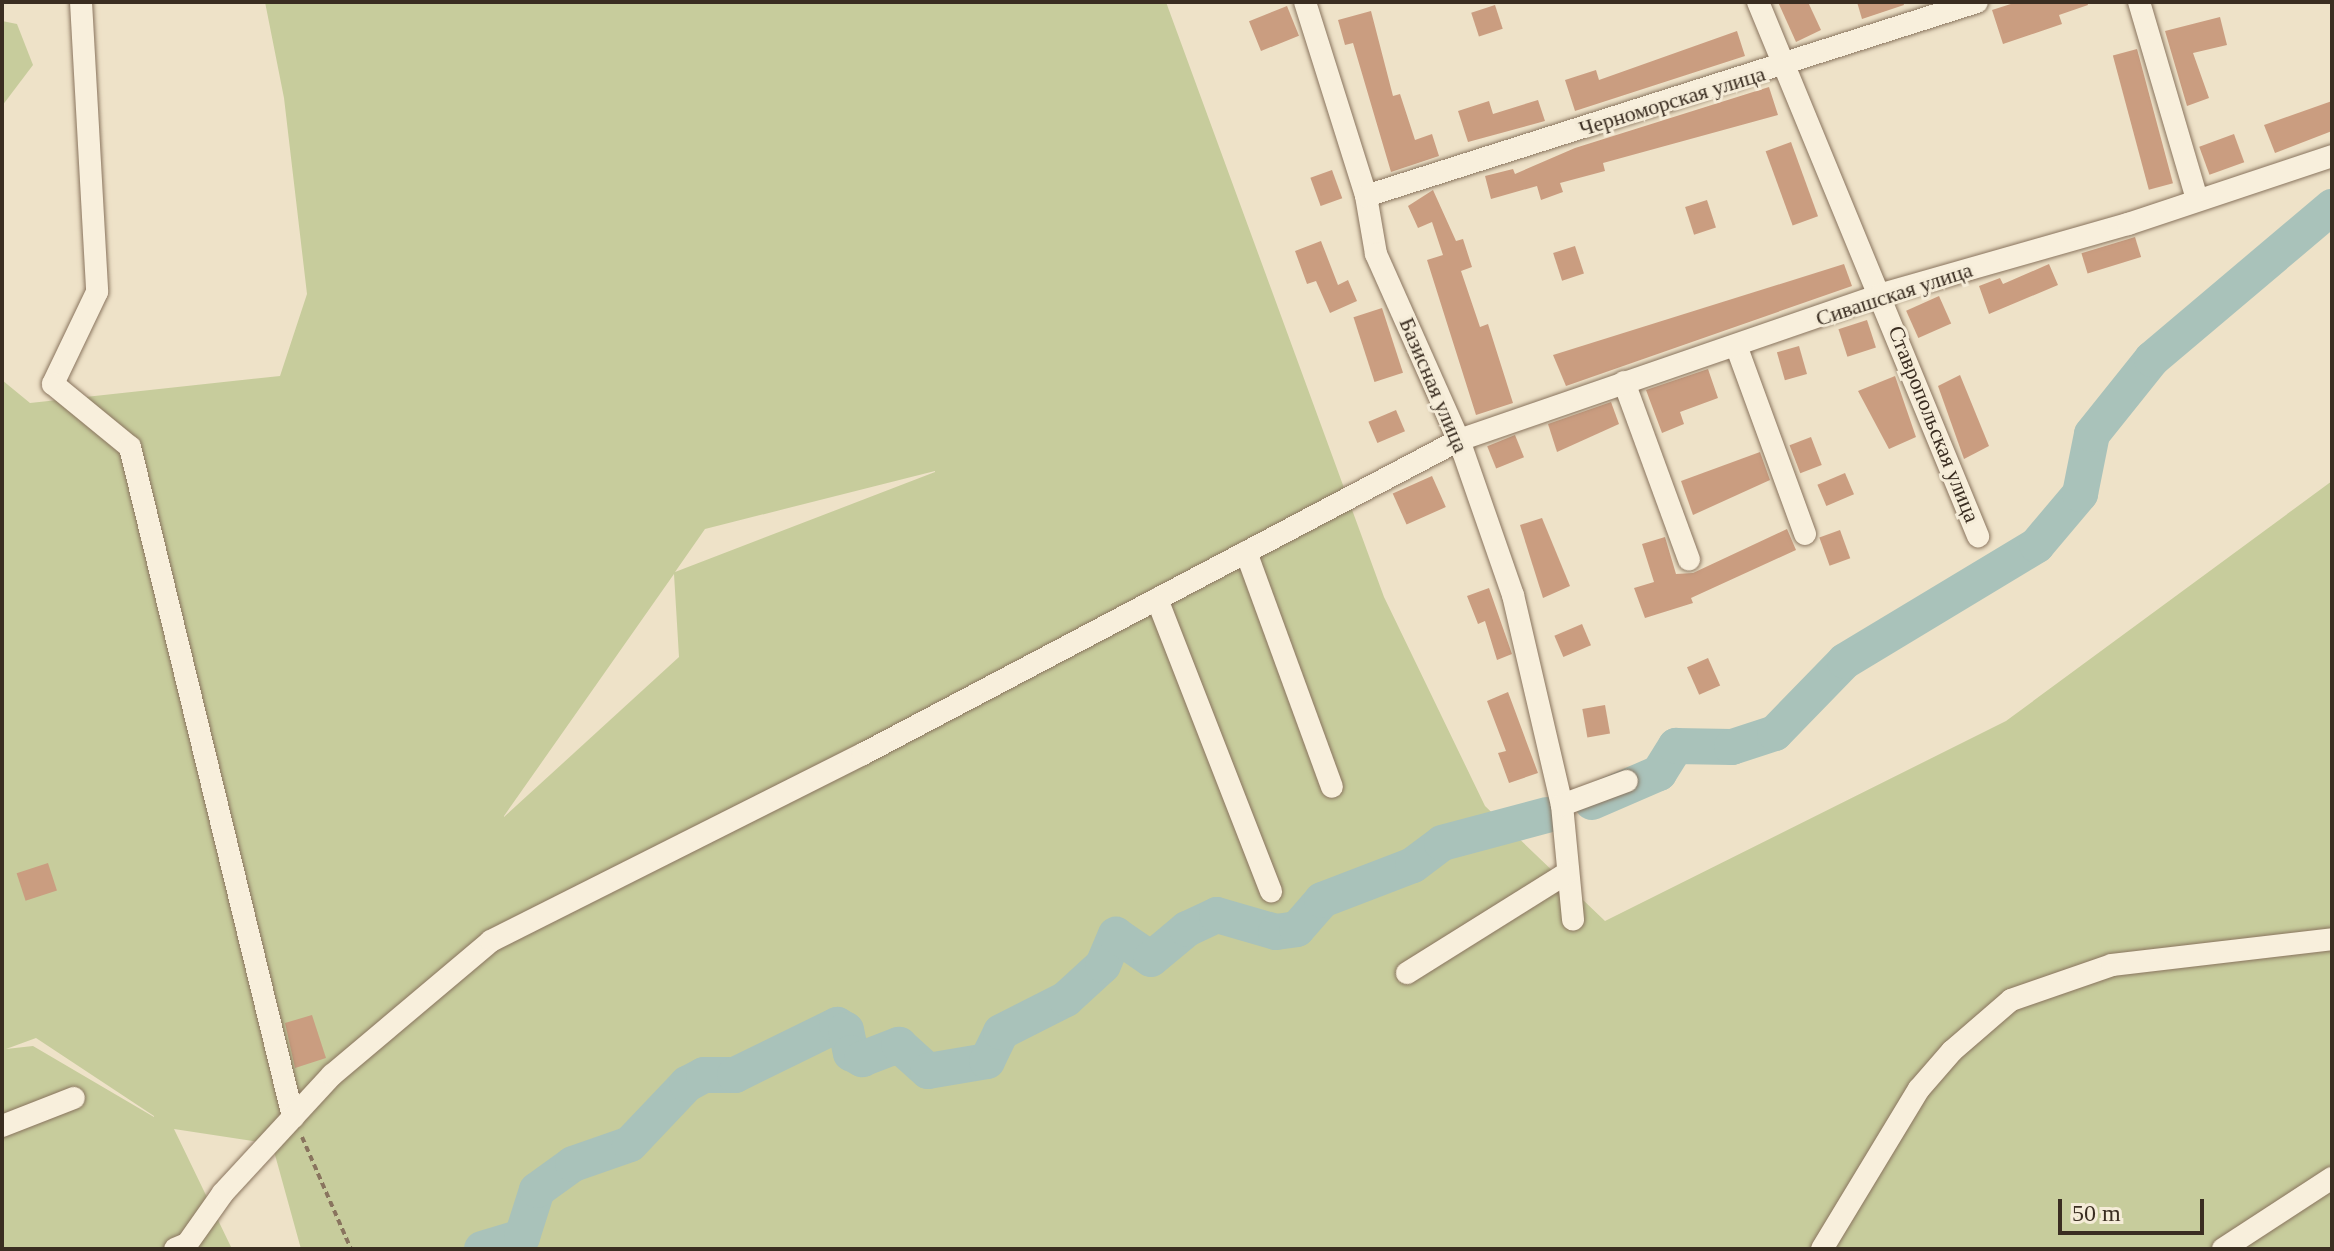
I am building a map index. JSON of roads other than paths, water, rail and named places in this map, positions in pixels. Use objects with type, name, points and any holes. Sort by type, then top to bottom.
[{"type":"street","points":[[81,2],[97,292],[53,384],[130,447],[293,1117]]},
{"type":"street","name":"Базисная улица","points":[[1305,2],[1366,196],[1376,254],[1459,440],[1513,595],[1562,805],[1573,919]]},
{"type":"street","name":"Ставропольская улица","points":[[1758,2],[1882,294],[1978,536]]},
{"type":"street","name":"Черноморская улица","points":[[1366,196],[1786,66],[1977,2]]},
{"type":"street","points":[[2139,2],[2197,199]]},
{"type":"street","name":"Сивашская улица","points":[[175,1249],[187,1244],[332,1075],[491,941],[1459,440],[1624,382],[1737,348],[1882,294],[2332,156]]},
{"type":"street","points":[[1737,348],[1805,534]]},
{"type":"street","points":[[1624,382],[1689,560]]},
{"type":"street","points":[[1246,552],[1332,787]]},
{"type":"street","points":[[1157,599],[1271,892]]},
{"type":"street","points":[[1562,805],[1627,781]]},
{"type":"street","points":[[1407,973],[1567,873]]},
{"type":"street","points":[[1822,1249],[1919,1089],[1952,1051],[2011,1000],[2112,965],[2332,939]]},
{"type":"street","points":[[2,1126],[74,1098]]},
{"type":"street","points":[[2223,1249],[2252,1241],[2332,1178]]},
{"type":"waterway","points":[[1592,802],[1659,773],[1676,746],[1732,747],[1775,733],[1845,661],[2037,545],[2080,494],[2092,434],[2152,359],[2332,207]]},
{"type":"waterway","points":[[482,1249],[522,1237],[537,1190],[573,1164],[630,1144],[687,1084],[704,1075],[735,1075],[837,1025],[846,1030],[851,1053],[862,1059],[899,1045],[928,1071],[987,1061],[1001,1032],[1066,999],[1103,965],[1116,935],[1151,959],[1187,929],[1217,915],[1276,932],[1297,929],[1322,900],[1413,865],[1442,843],[1547,815]]}]
